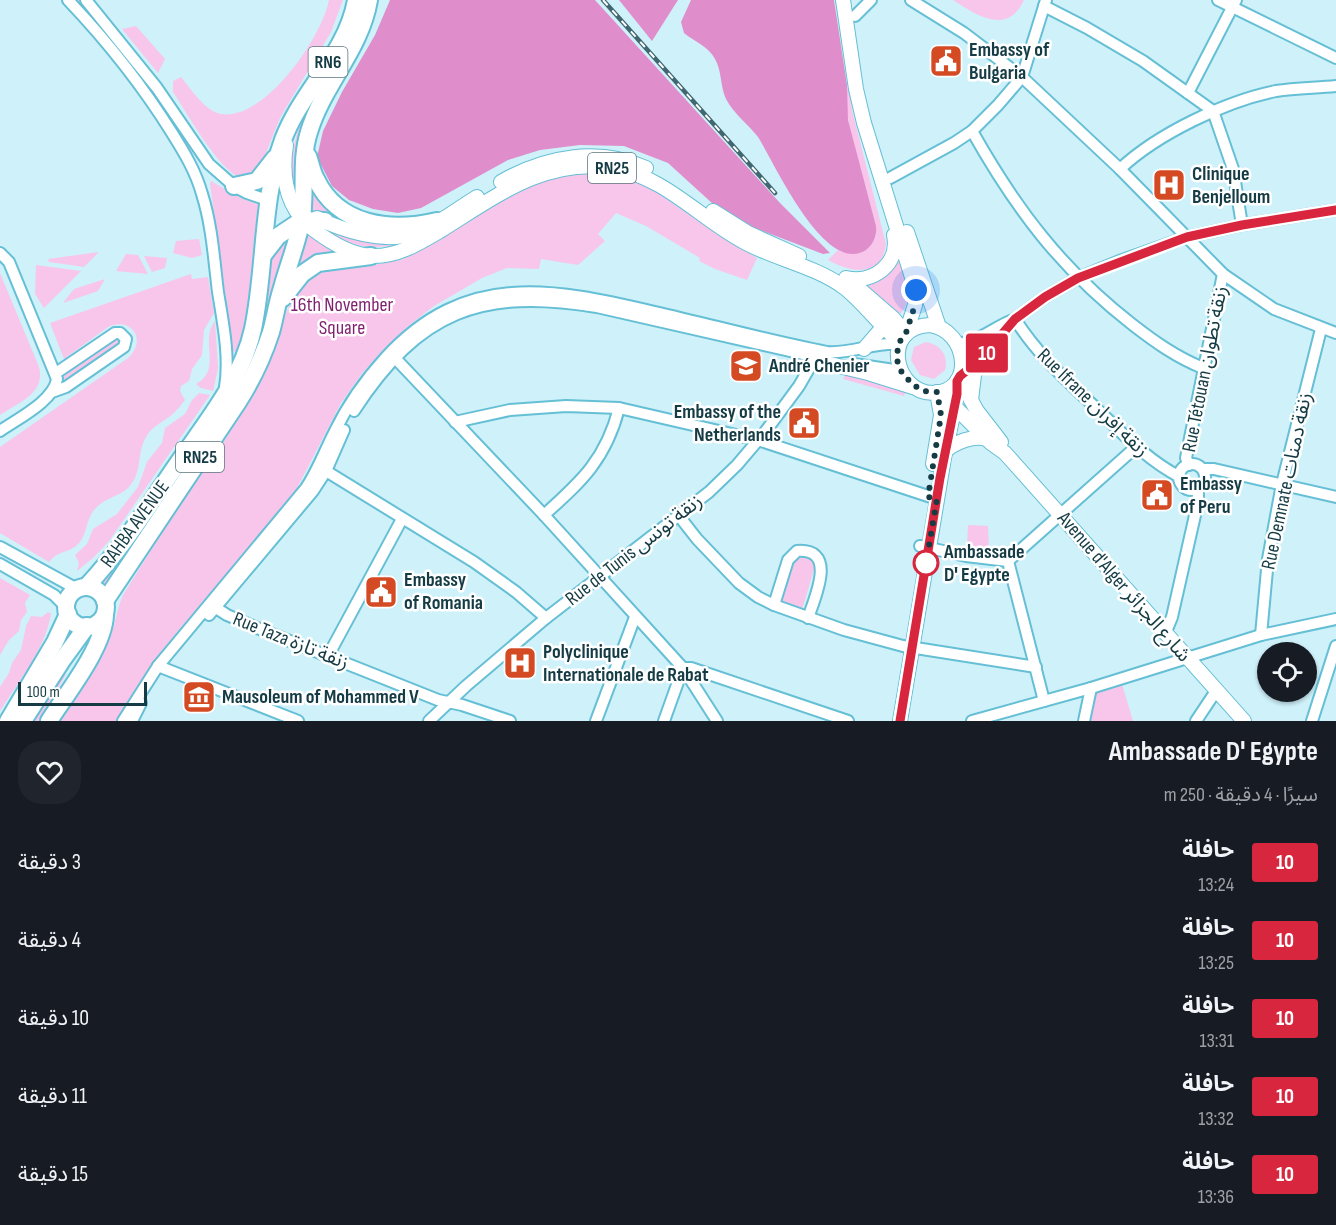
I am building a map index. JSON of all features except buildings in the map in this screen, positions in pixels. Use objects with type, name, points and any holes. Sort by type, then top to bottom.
[{"type":"highway","name":"RN6","points":[[270,201],[278,155],[292,119],[344,33],[356,0]]},
{"type":"highway","name":"RN6","points":[[299,212],[305,147],[312,122],[362,26],[369,0]]},
{"type":"highway","points":[[305,147],[321,188],[328,198],[348,214],[365,222],[383,226],[410,226],[437,221]]},
{"type":"highway","points":[[234,186],[257,181],[278,155]]},
{"type":"highway","name":"RN25","points":[[222,399],[237,373],[248,344],[256,309],[270,201]]},
{"type":"highway","name":"RN25","points":[[23,721],[87,627],[98,623],[105,608],[245,391],[265,349],[299,212],[325,221]]},
{"type":"highway","points":[[262,258],[299,212]]},
{"type":"highway","name":"RN25","points":[[277,306],[295,281],[310,268],[328,260],[370,256]]},
{"type":"highway","name":"RAHBA AVENUE","points":[[82,588],[126,540],[222,399]]},
{"type":"highway","name":"RN25","points":[[8,721],[55,642],[67,611],[70,595],[82,588]]},
{"type":"highway","points":[[49,721],[97,645],[104,627],[105,608],[98,591],[82,588]]},
{"type":"highway","points":[[67,611],[76,623],[87,627]]},
{"type":"main road","points":[[843,0],[860,106],[916,290],[915,305],[897,360],[901,371],[919,390]]},
{"type":"main road","points":[[852,0],[868,105],[939,327]]},
{"type":"main road","points":[[292,119],[286,141],[284,164],[287,187],[299,212]]},
{"type":"main road","name":"RN25","points":[[325,221],[360,232],[394,237],[411,234],[531,167],[558,159],[600,156],[628,161],[655,172],[748,233],[846,278],[893,318],[903,338]]},
{"type":"main road","name":"RN25","points":[[270,201],[299,212],[338,245],[370,256],[392,253],[413,246],[512,186],[536,175],[575,166],[614,168],[640,175],[663,186],[746,243],[831,279],[855,297],[883,327],[903,338]]},
{"type":"main road","points":[[846,278],[867,279],[885,267],[895,248],[893,220]]},
{"type":"main road","points":[[900,721],[908,646],[924,546],[963,360],[957,344],[947,332],[939,327],[920,326],[903,338]]},
{"type":"main road","points":[[864,349],[883,327]]},
{"type":"main road","points":[[817,354],[826,363],[885,378],[919,390],[938,392],[949,388],[958,378]]},
{"type":"main road","points":[[970,400],[974,375],[980,360]]},
{"type":"main road","name":"Avenue d'Alger شارع الجزائر","points":[[958,378],[970,400],[1000,441],[1005,453]]},
{"type":"main road","points":[[933,498],[941,415],[938,392]]},
{"type":"main road","name":"Avenue d'Alger شارع الجزائر","points":[[938,392],[1005,453],[1244,721]]},
{"type":"main road","points":[[945,450],[975,438],[987,439]]},
{"type":"main road","points":[[891,721],[908,646]]},
{"type":"street","points":[[68,0],[140,86],[188,159],[199,183],[206,209],[226,356],[226,378],[222,399]]},
{"type":"street","points":[[86,0],[151,80],[209,164],[234,186],[270,201]]},
{"type":"street","points":[[855,16],[871,0]]},
{"type":"street","points":[[911,0],[964,33],[1022,77],[1120,169],[1223,274],[1260,301],[1285,314],[1321,329],[1336,332]]},
{"type":"street","points":[[1218,0],[1235,4],[1336,58]]},
{"type":"street","points":[[890,178],[943,150],[972,131],[998,105],[1022,77],[1045,3],[1123,49],[1213,111],[1233,169],[1242,225]]},
{"type":"street","points":[[1188,93],[1235,4]]},
{"type":"street","points":[[1120,169],[1142,151],[1213,111],[1278,91],[1336,86]]},
{"type":"street","points":[[972,131],[1020,210],[1078,278],[1155,342],[1175,355],[1203,368]]},
{"type":"street","points":[[958,378],[980,360],[1015,319],[1045,297],[1078,278],[1187,237],[1242,225],[1336,210]]},
{"type":"street","points":[[0,254],[9,262],[56,373],[56,384],[52,392],[39,404],[0,431]]},
{"type":"street","name":"Rue Tétouan زنقة تطوان","points":[[1189,465],[1186,458],[1223,274]]},
{"type":"street","points":[[123,721],[161,668],[306,488],[349,406],[373,372],[410,333],[452,307],[481,297],[513,292],[564,294],[598,299],[817,354],[864,349],[903,338]]},
{"type":"street","points":[[212,605],[306,501],[326,471],[341,434],[369,389],[395,358],[429,329],[454,315],[497,302],[528,299],[561,301],[901,371]]},
{"type":"street","points":[[957,344],[973,341],[1015,319]]},
{"type":"street","name":"Rue Ifrane زنقة إفران","points":[[1015,319],[1023,332],[1055,369],[1136,447],[1160,466],[1180,477]]},
{"type":"street","name":"Rue Demnate زنقة دمنات","points":[[1261,635],[1268,559],[1282,484],[1321,329]]},
{"type":"street","points":[[52,392],[66,387],[124,347],[126,339],[123,335],[115,333],[56,373]]},
{"type":"street","name":"Rue de Tunis زنقة تونس","points":[[429,721],[447,702],[546,618],[709,492],[758,440],[799,386],[817,354]]},
{"type":"street","points":[[395,358],[544,515],[635,618],[683,668],[717,721]]},
{"type":"street","points":[[456,422],[510,410],[566,406],[619,408],[758,440],[933,498]]},
{"type":"street","points":[[544,515],[570,493],[595,465],[614,429],[619,408]]},
{"type":"street","points":[[924,546],[966,556],[1008,561],[1136,447]]},
{"type":"street","points":[[1198,488],[1186,488],[1180,481],[1182,469],[1189,465],[1197,465],[1203,469],[1214,469],[1336,497]]},
{"type":"street","points":[[1165,634],[1172,617],[1188,548],[1198,502],[1198,488],[1205,479],[1203,469]]},
{"type":"street","points":[[326,471],[491,574],[516,591],[546,618]]},
{"type":"street","points":[[679,516],[697,539],[739,583],[774,605],[844,630],[908,646],[1036,667]]},
{"type":"street","points":[[328,656],[402,519]]},
{"type":"street","points":[[0,547],[82,588]]},
{"type":"street","points":[[774,605],[790,557],[797,551],[811,553],[819,559],[822,572],[808,618]]},
{"type":"street","points":[[1008,561],[1044,701]]},
{"type":"street","points":[[0,564],[54,595],[67,611]]},
{"type":"street","name":"Rue Taza زنقة تازة","points":[[212,605],[228,615],[328,656],[447,702],[510,721]]},
{"type":"street","points":[[596,721],[635,618]]},
{"type":"street","points":[[972,721],[1091,688],[1261,635],[1336,619]]},
{"type":"street","points":[[1312,721],[1336,646]]},
{"type":"street","points":[[132,721],[161,668]]},
{"type":"street","points":[[161,668],[298,721]]},
{"type":"street","points":[[664,721],[683,668]]},
{"type":"street","points":[[683,668],[691,668],[848,721]]},
{"type":"street","points":[[1084,721],[1091,688]]},
{"type":"street","points":[[1196,721],[1216,692]]},
{"type":"green space","points":[[76,0],[79,0],[138,72],[180,130],[192,153],[164,112]]},
{"type":"green space","points":[[329,0],[343,0],[331,32],[280,118],[258,173],[240,177],[222,164],[213,152],[173,92],[173,81],[181,77],[204,104],[215,112],[238,113],[273,91],[289,74],[315,34]]},
{"type":"green space","points":[[953,0],[1024,0],[1009,18],[1000,20],[981,16]]},
{"type":"green space","points":[[136,26],[165,59],[158,73],[122,29]]},
{"type":"green space","points":[[847,88],[886,244],[878,263],[864,270],[846,268],[828,260],[838,250],[842,252],[872,244],[876,235],[876,226],[850,132]]},
{"type":"green space","points":[[310,103],[312,104],[298,184],[293,184],[292,162],[295,142]]},
{"type":"green space","name":"16th November Square","points":[[584,172],[611,174],[649,187],[723,238],[757,258],[747,280],[699,261],[700,258],[646,226],[616,213],[598,234],[605,241],[578,265],[541,259],[539,269],[507,268],[482,278],[434,306],[407,327],[361,375],[341,403],[295,492],[163,649],[117,721],[57,721],[107,645],[123,595],[179,505],[225,440],[245,404],[297,289],[320,268],[380,264],[403,259],[424,249],[490,207],[533,184],[558,176]]},
{"type":"green space","points":[[211,181],[241,198],[262,206],[244,328],[236,352],[233,351]]},
{"type":"green space","points":[[315,189],[338,217],[309,209],[309,191]]},
{"type":"green space","points":[[303,230],[349,253],[293,275]]},
{"type":"green space","points":[[328,230],[365,240],[403,241],[403,244],[382,247],[364,246],[346,241]]},
{"type":"green space","points":[[292,232],[264,330],[240,386],[106,585],[102,582],[146,523],[211,428],[240,379],[255,336],[270,260],[275,249]]},
{"type":"green space","points":[[199,239],[202,255],[192,258],[173,253],[176,241]]},
{"type":"green space","points":[[99,252],[84,267],[49,262],[48,259]]},
{"type":"green space","points":[[900,253],[909,292],[901,313],[896,313],[862,284]]},
{"type":"green space","points":[[126,254],[138,255],[148,274],[116,271]]},
{"type":"green space","points":[[144,256],[167,258],[165,268],[152,272]]},
{"type":"green space","points":[[36,265],[81,271],[44,308],[35,294]]},
{"type":"green space","points":[[0,273],[39,367],[40,376],[38,384],[29,396],[0,415]]},
{"type":"green space","points":[[191,274],[192,279],[208,277],[214,313],[204,330],[202,355],[192,369],[189,381],[181,386],[180,391],[185,400],[147,435],[133,482],[125,491],[96,508],[82,539],[76,546],[55,556],[49,562],[0,533],[0,447],[128,358],[137,344],[137,337],[130,327],[116,324],[108,327],[64,359],[50,323]]},
{"type":"green space","points":[[105,279],[98,291],[63,303],[74,289]]},
{"type":"green space","points":[[215,321],[218,368],[213,391],[196,384],[204,378],[208,371],[209,337]]},
{"type":"green space","points":[[118,338],[122,344],[65,383],[62,380],[64,376]]},
{"type":"green space","points":[[926,342],[939,348],[946,360],[945,370],[934,379],[920,375],[911,360],[914,347]]},
{"type":"green space","points":[[847,371],[906,390],[904,396],[843,379]]},
{"type":"green space","points":[[199,393],[210,395],[109,541],[77,571],[79,563],[75,555],[87,544],[93,529],[117,514],[138,487],[147,462],[162,443],[165,428],[185,414],[192,400]]},
{"type":"green space","points":[[968,525],[988,526],[989,550],[967,546]]},
{"type":"green space","points":[[799,555],[812,557],[815,566],[802,610],[781,602],[793,559]]},
{"type":"green space","points":[[0,578],[30,595],[25,603],[27,612],[21,620],[19,631],[9,640],[0,655]]},
{"type":"green space","points":[[48,612],[51,614],[48,627],[37,653],[0,711],[0,687],[21,650],[26,626],[31,616],[42,617]]},
{"type":"green space","points":[[64,673],[66,674],[41,721],[33,721]]},
{"type":"green space","points":[[1122,684],[1133,721],[1091,721],[1090,703],[1094,694],[1104,688]]},
{"type":"shaded area","points":[[390,0],[595,0],[780,203],[830,253],[823,254],[752,227],[713,204],[668,163],[624,146],[580,145],[540,150],[508,160],[421,208],[398,213],[373,209],[349,200],[332,186],[317,157],[323,131],[342,92],[375,35]]},
{"type":"shaded area","points":[[619,0],[678,0],[652,41]]},
{"type":"shaded area","points":[[691,0],[834,0],[847,85],[848,120],[876,226],[874,239],[866,250],[850,254],[834,247],[818,233],[803,213],[758,137],[726,99],[719,68],[712,55],[705,47],[684,33],[681,22]]},
{"type":"railway","points":[[603,0],[775,193]]},
{"type":"bus line","name":"10","points":[[900,721],[940,478],[957,394],[957,381],[960,376],[980,360],[1015,319],[1045,297],[1078,278],[1187,237],[1242,225],[1336,210]]},
{"type":"place","name":"Embassy of Bulgaria","points":[[946,61]]},
{"type":"place","name":"Clinique Benjelloum","points":[[1169,185]]},
{"type":"place","name":"André Chenier","points":[[746,366]]},
{"type":"place","name":"Embassy of the Netherlands","points":[[804,423]]},
{"type":"place","name":"Embassy of Peru","points":[[1157,495]]},
{"type":"place","name":"Ambassade D' Egypte","points":[[926,563]]},
{"type":"place","name":"Embassy of Romania","points":[[381,592]]},
{"type":"place","name":"Polyclinique Internationale de Rabat","points":[[520,663]]},
{"type":"place","name":"Mausoleum of Mohammed V","points":[[199,697]]},
{"type":"route","points":[[916,290],[915,305],[906,333],[898,344],[897,360],[901,371],[912,384],[919,390],[937,392],[939,399],[941,415],[928,497],[937,499],[925,569],[926,563]]}]
